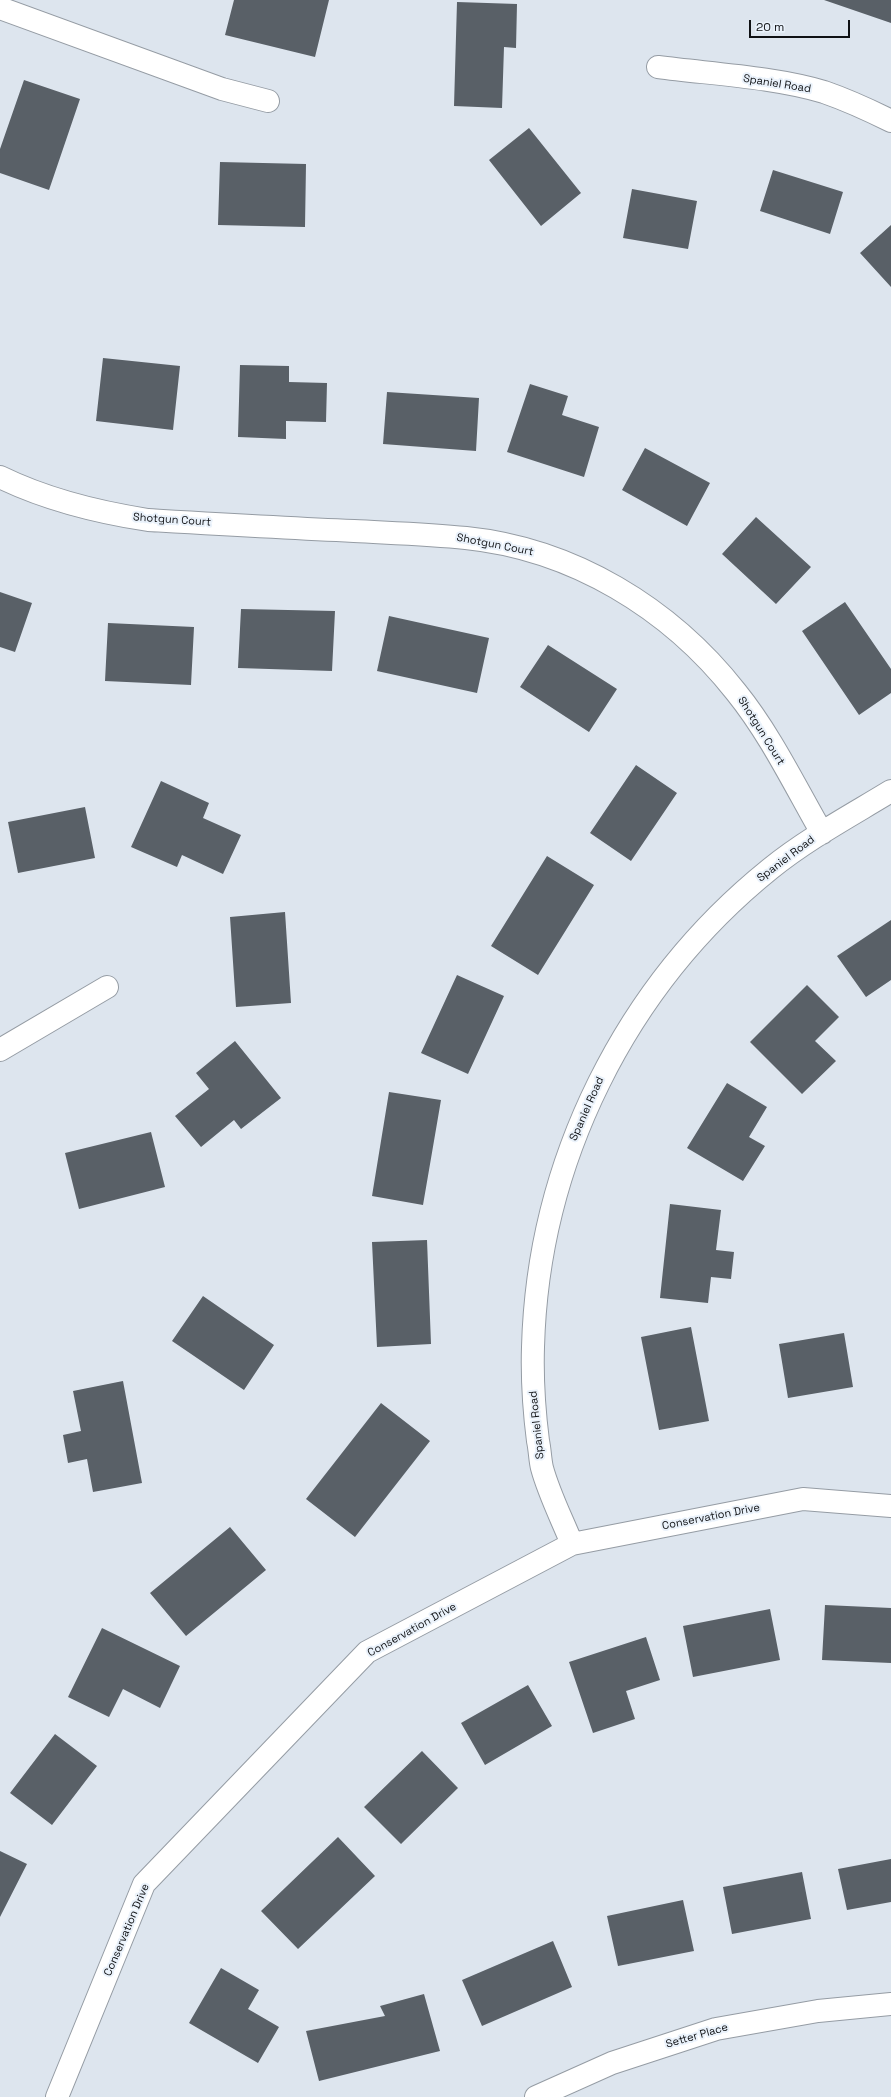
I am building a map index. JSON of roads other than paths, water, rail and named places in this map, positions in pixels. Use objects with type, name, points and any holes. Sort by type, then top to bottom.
[{"type":"street","points":[[0,8],[222,89],[268,101]]},
{"type":"street","name":"Spaniel Road","points":[[658,67],[788,84],[823,92],[858,105],[891,121]]},
{"type":"street","name":"Shotgun Court","points":[[0,477],[21,487],[72,506],[113,515],[148,520],[467,538],[526,549],[582,569],[620,589],[650,609],[684,636],[708,660],[736,692],[754,716],[822,832]]},
{"type":"street","name":"Spaniel Road","points":[[572,1544],[542,1468],[534,1413],[532,1365],[534,1310],[541,1256],[551,1208],[569,1151],[589,1100],[614,1051],[640,1010],[676,962],[717,917],[770,868],[822,832],[891,791]]},
{"type":"street","points":[[0,1050],[107,987]]},
{"type":"street","name":"Conservation Drive","points":[[57,2097],[144,1884],[367,1652],[572,1544],[803,1499],[891,1506]]},
{"type":"street","name":"Setter Place","points":[[536,2097],[612,2063],[716,2029],[818,2011],[891,2004]]}]
